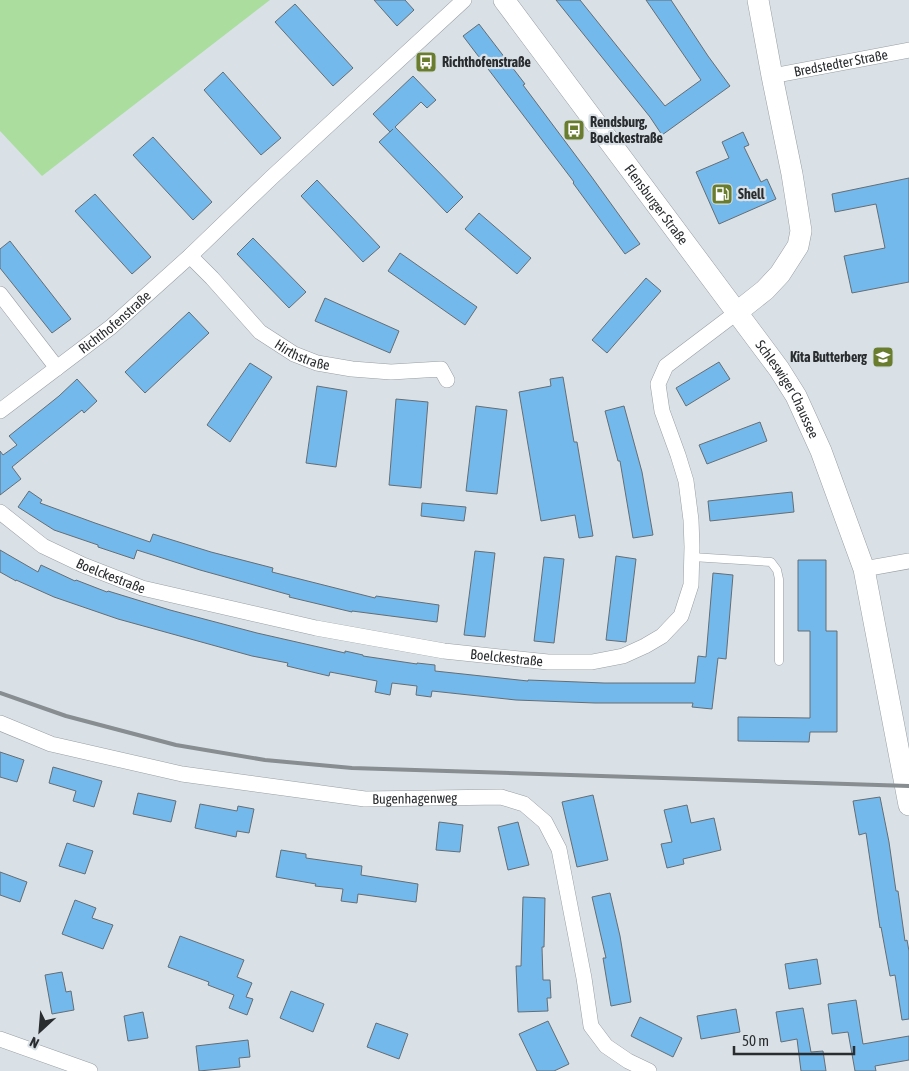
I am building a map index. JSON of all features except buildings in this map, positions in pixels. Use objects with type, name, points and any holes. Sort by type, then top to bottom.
[{"type":"main road","name":"Flensburger Straße","points":[[504,0],[736,313]]},
{"type":"main road","points":[[736,313],[765,290],[780,274],[798,246],[801,231],[792,174],[758,0]]},
{"type":"main road","name":"Schleswiger Chaussee","points":[[736,313],[779,369],[796,396],[821,451],[864,569],[909,805]]},
{"type":"street","name":"Richthofenstraße","points":[[0,411],[111,327],[190,256],[271,178],[464,0]]},
{"type":"street","name":"Bredstedter Straße","points":[[772,76],[909,50]]},
{"type":"street","name":"Hirthstraße","points":[[190,256],[260,332],[294,354],[317,363],[352,369],[391,372],[441,369],[447,380]]},
{"type":"street","points":[[0,294],[57,368]]},
{"type":"street","name":"Boelckestraße","points":[[0,512],[43,546],[83,565],[142,588],[316,628],[444,651],[548,662],[592,662],[622,656],[662,636],[681,616],[691,585],[691,520],[686,481],[662,412],[658,384],[666,366],[736,313]]},
{"type":"street","points":[[864,569],[909,561]]},
{"type":"street","name":"Bugenhagenweg","points":[[0,723],[50,744],[182,774],[365,799],[501,797],[524,804],[545,822],[558,849],[584,978],[591,1026],[606,1046],[628,1061],[649,1071]]},
{"type":"street","points":[[0,1038],[90,1071]]},
{"type":"lane","points":[[692,557],[771,562],[777,570],[779,579],[779,662]]},
{"type":"green space","points":[[0,0],[270,0],[42,176],[0,131]]},
{"type":"railway","points":[[0,693],[66,716],[176,745],[265,760],[352,768],[909,786]]},
{"type":"place","name":"Richthofenstraße","points":[[426,62]]},
{"type":"place","name":"Rendsburg, Boelckestraße","points":[[574,130]]},
{"type":"place","name":"Shell","points":[[722,194]]},
{"type":"place","name":"Kita Butterberg","points":[[883,357]]}]
